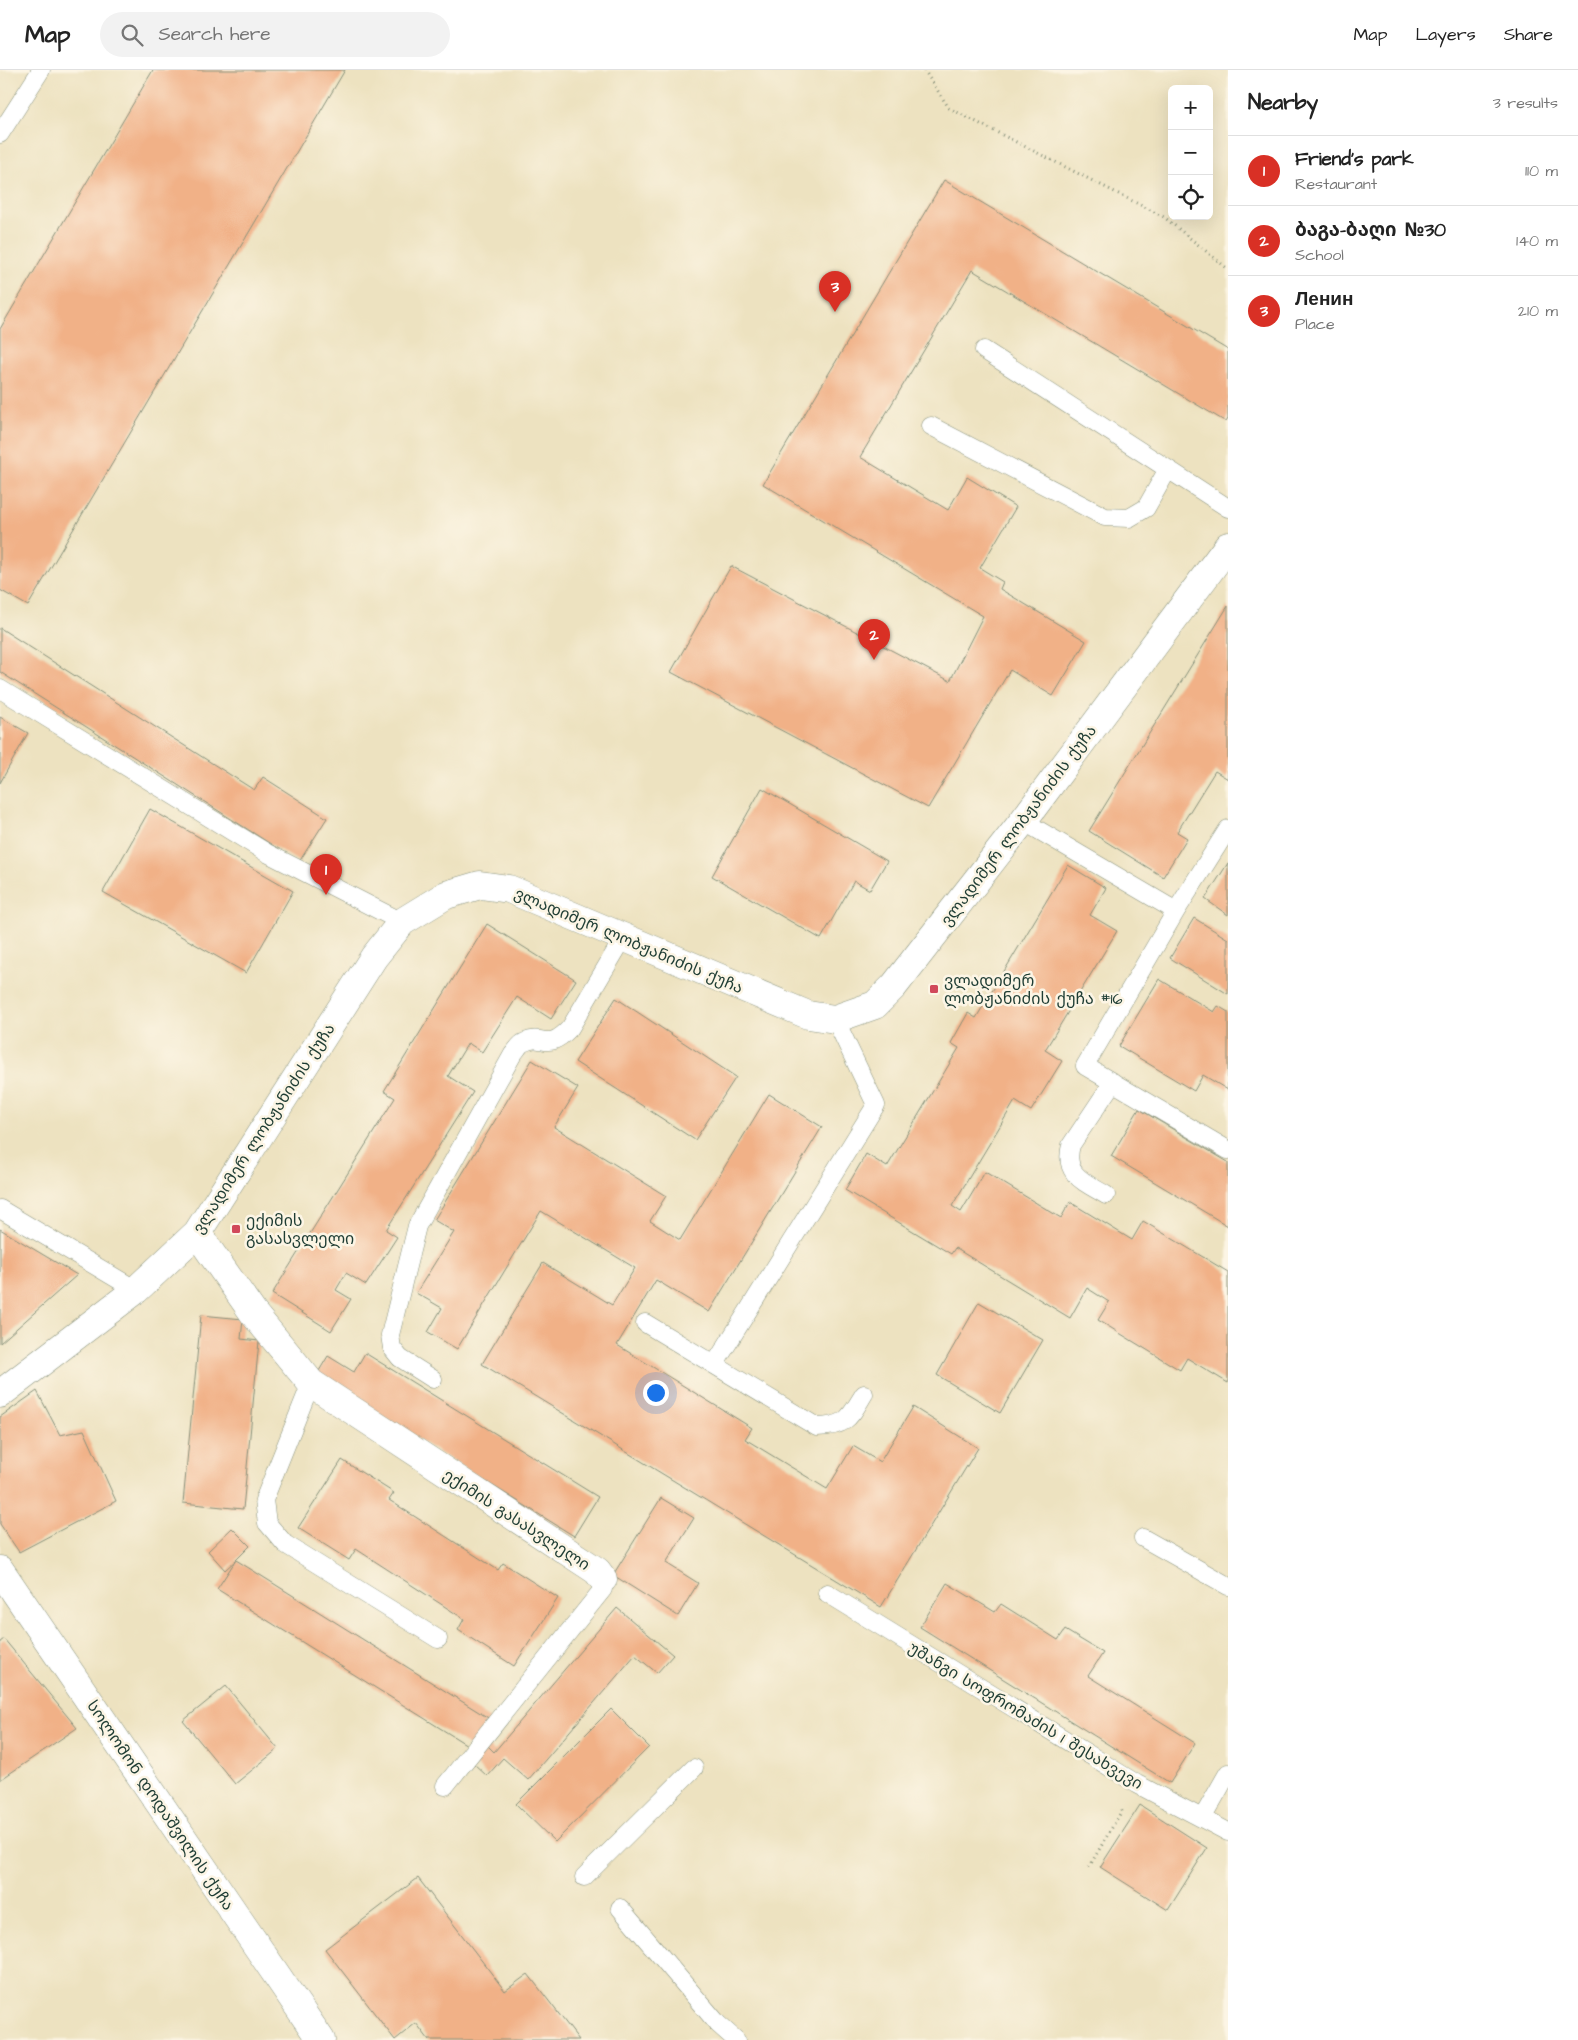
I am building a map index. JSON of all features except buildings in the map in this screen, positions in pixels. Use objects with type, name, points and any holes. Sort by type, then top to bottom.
[{"type":"street","name":"ვლადიმერ ლობჟანიძის ქუჩა","points":[[0,1394],[136,1290],[197,1233],[374,957],[402,922],[446,895],[480,885],[509,889],[808,1016],[835,1019],[875,1005],[894,986],[1023,821],[1228,546]]},
{"type":"street","name":"ექიმის გასასვლელი","points":[[197,1233],[254,1314],[311,1383],[597,1571],[603,1579]]},
{"type":"street","name":"სოლომონ დოდაშვილის ქუჩა","points":[[0,1570],[321,2040]]},
{"type":"lane","points":[[0,134],[41,70]]},
{"type":"lane","points":[[984,350],[1228,508]]},
{"type":"lane","points":[[931,426],[1105,517],[1129,518],[1146,508],[1168,469]]},
{"type":"lane","points":[[0,689],[267,853],[402,922]]},
{"type":"lane","points":[[1023,821],[1176,911]]},
{"type":"lane","points":[[1228,829],[1176,911],[1085,1066],[1228,1150]]},
{"type":"lane","points":[[433,1379],[400,1358],[392,1348],[390,1335],[417,1226],[514,1054],[523,1042],[534,1040],[547,1042],[560,1038],[565,1033],[624,937]]},
{"type":"lane","points":[[715,1364],[876,1105],[835,1019]]},
{"type":"lane","points":[[1106,1195],[1076,1176],[1070,1166],[1069,1155],[1071,1145],[1113,1082]]},
{"type":"lane","points":[[0,1209],[136,1290]]},
{"type":"lane","points":[[645,1323],[817,1427],[834,1426],[848,1418],[864,1394]]},
{"type":"lane","points":[[311,1383],[264,1500],[267,1523],[285,1544],[438,1639]]},
{"type":"lane","points":[[1143,1538],[1228,1586]]},
{"type":"lane","points":[[444,1786],[603,1589],[603,1579]]},
{"type":"lane","name":"უშანგი სოფრომაძის I შესახვევი","points":[[827,1593],[1137,1784],[1228,1832]]},
{"type":"lane","points":[[584,1876],[694,1768]]},
{"type":"lane","points":[[1203,1818],[1228,1773]]},
{"type":"lane","points":[[620,1908],[718,2024],[736,2040]]},
{"type":"path","points":[[924,70],[949,108],[1164,217],[1228,269]]},
{"type":"path","points":[[1090,1867],[1137,1784]]},
{"type":"place","name":"Ленин","points":[[835,312]]},
{"type":"place","name":"ბაგა-ბაღი №30","points":[[874,660]]},
{"type":"place","name":"Friend's park","points":[[326,895]]},
{"type":"place","name":"ვლადიმერ ლობჟანიძის ქუჩა #16","points":[[934,989]]},
{"type":"place","name":"ექიმის გასასვლელი","points":[[236,1229]]}]
